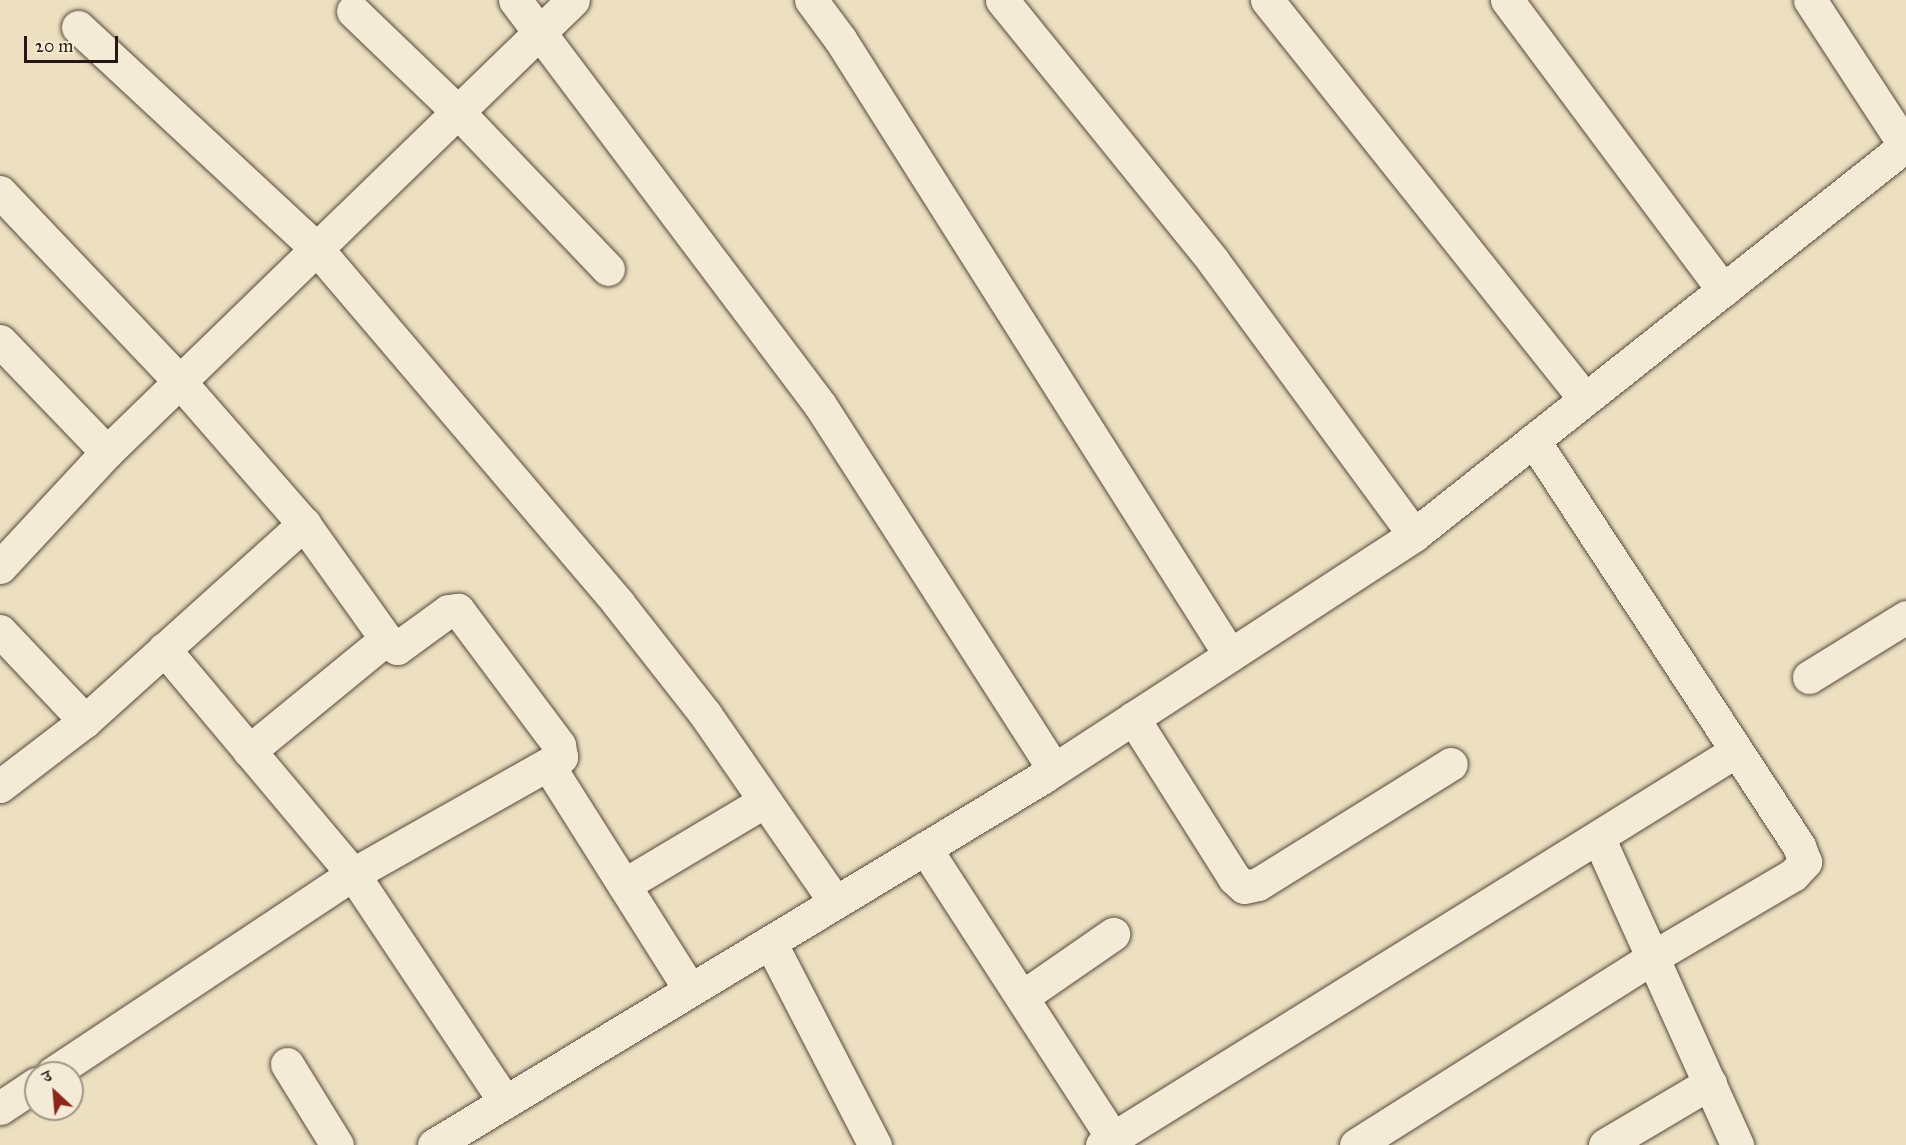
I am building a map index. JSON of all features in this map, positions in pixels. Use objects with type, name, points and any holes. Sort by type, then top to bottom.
[{"type":"street","points":[[515,0],[820,405],[1054,769]]},
{"type":"street","points":[[0,567],[107,452],[573,0]]},
{"type":"street","points":[[811,0],[846,49],[1230,655]]},
{"type":"street","points":[[1002,0],[1220,270],[1414,535]]},
{"type":"street","points":[[1267,0],[1585,399]]},
{"type":"street","points":[[1507,0],[1723,290]]},
{"type":"street","points":[[434,1145],[1054,769],[1414,535],[1906,146],[1810,0]]},
{"type":"street","points":[[353,11],[459,112],[608,269]]},
{"type":"street","points":[[78,27],[317,249],[618,603],[705,714],[835,902]]},
{"type":"street","points":[[0,192],[180,382],[304,524],[386,639],[397,648],[448,611],[458,610],[562,749],[561,757],[548,765],[353,874],[71,1061]]},
{"type":"street","points":[[0,341],[107,452]]},
{"type":"street","points":[[1356,1145],[1653,957],[1803,868],[1805,862],[1799,846],[1533,440]]},
{"type":"street","points":[[0,786],[85,721],[304,524]]},
{"type":"street","points":[[1809,677],[1906,616]]},
{"type":"street","points":[[0,631],[85,721]]},
{"type":"street","points":[[249,751],[386,639]]},
{"type":"street","points":[[164,649],[353,874],[505,1102]]},
{"type":"street","points":[[1132,718],[1234,878],[1244,887],[1258,884],[1451,764]]},
{"type":"street","points":[[925,848],[1022,997],[1111,1143],[1736,751]]},
{"type":"street","points":[[548,765],[690,990]]},
{"type":"street","points":[[624,885],[765,801]]},
{"type":"street","points":[[1599,839],[1737,1145]]},
{"type":"street","points":[[1022,997],[1113,934]]},
{"type":"street","points":[[770,942],[874,1145]]},
{"type":"street","points":[[287,1064],[337,1145]]},
{"type":"street","points":[[1605,1145],[1710,1083]]},
{"type":"street","points":[[0,1108],[24,1092]]}]
